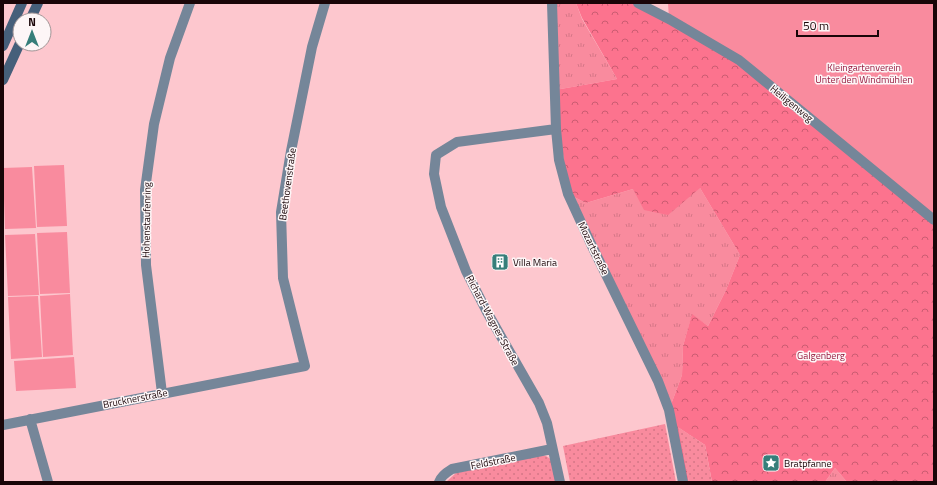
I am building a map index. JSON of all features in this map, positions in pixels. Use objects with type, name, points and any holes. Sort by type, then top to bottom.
[{"type":"main road","points":[[3,46],[22,3]]},
{"type":"main road","points":[[3,80],[16,52]]},
{"type":"street","name":"Hohenstaufenring","points":[[162,393],[146,265],[145,190],[154,124],[170,58],[190,3]]},
{"type":"street","name":"Beethovenstraße","points":[[305,366],[282,278],[281,212],[291,151],[312,47],[325,3]]},
{"type":"street","name":"Mozartstraße","points":[[552,3],[556,129],[559,160],[568,194],[658,380],[669,410],[683,482]]},
{"type":"street","name":"Heiligenweg","points":[[638,3],[669,19],[739,60],[934,220]]},
{"type":"street","name":"Richard-Wagner-Straße","points":[[556,129],[457,142],[436,156],[434,174],[441,206],[466,271],[487,312],[539,403],[547,423],[560,482]]},
{"type":"street","name":"Brucknerstraße","points":[[3,425],[305,366]]},
{"type":"street","points":[[30,419],[48,482]]},
{"type":"street","name":"Feldstraße","points":[[440,482],[445,474],[452,469],[552,449]]},
{"type":"green space","points":[[552,3],[576,3],[582,19],[617,79],[555,90]]},
{"type":"green space","name":"Galgenberg","points":[[576,3],[638,3],[739,60],[934,220],[934,482],[847,482],[835,468],[825,482],[712,482],[705,445],[679,428],[689,482],[683,482],[669,410],[682,375],[683,346],[692,314],[708,326],[726,290],[740,255],[700,188],[668,215],[644,210],[633,189],[586,203],[568,194],[555,90],[617,79],[582,18]]},
{"type":"green space","name":"Kleingartenverein Unter den Windmühlen","points":[[668,3],[934,3],[934,220],[739,60],[669,19]]},
{"type":"green space","points":[[64,165],[67,226],[37,227],[34,166]]},
{"type":"green space","points":[[32,167],[36,228],[5,229],[3,168]]},
{"type":"green space","points":[[700,188],[740,255],[726,290],[708,326],[692,315],[683,346],[682,375],[669,410],[568,194],[586,203],[633,189]]},
{"type":"green space","points":[[67,232],[70,293],[40,294],[37,233]]},
{"type":"green space","points":[[35,234],[39,295],[8,296],[5,235]]},
{"type":"green space","points":[[70,294],[73,355],[43,357],[40,296]]},
{"type":"green space","points":[[38,296],[42,357],[11,359],[8,297]]},
{"type":"green space","points":[[74,357],[76,388],[16,391],[14,361]]},
{"type":"green space","points":[[665,424],[676,482],[570,482],[563,446]]},
{"type":"green space","points":[[678,427],[705,445],[712,482],[689,482]]},
{"type":"green space","points":[[538,455],[546,456],[552,460],[556,482],[446,482],[456,473]]},
{"type":"green space","points":[[835,468],[847,482],[825,482]]},
{"type":"place","name":"Villa Maria","points":[[500,262]]},
{"type":"place","name":"Bratpfanne","points":[[771,463]]}]
